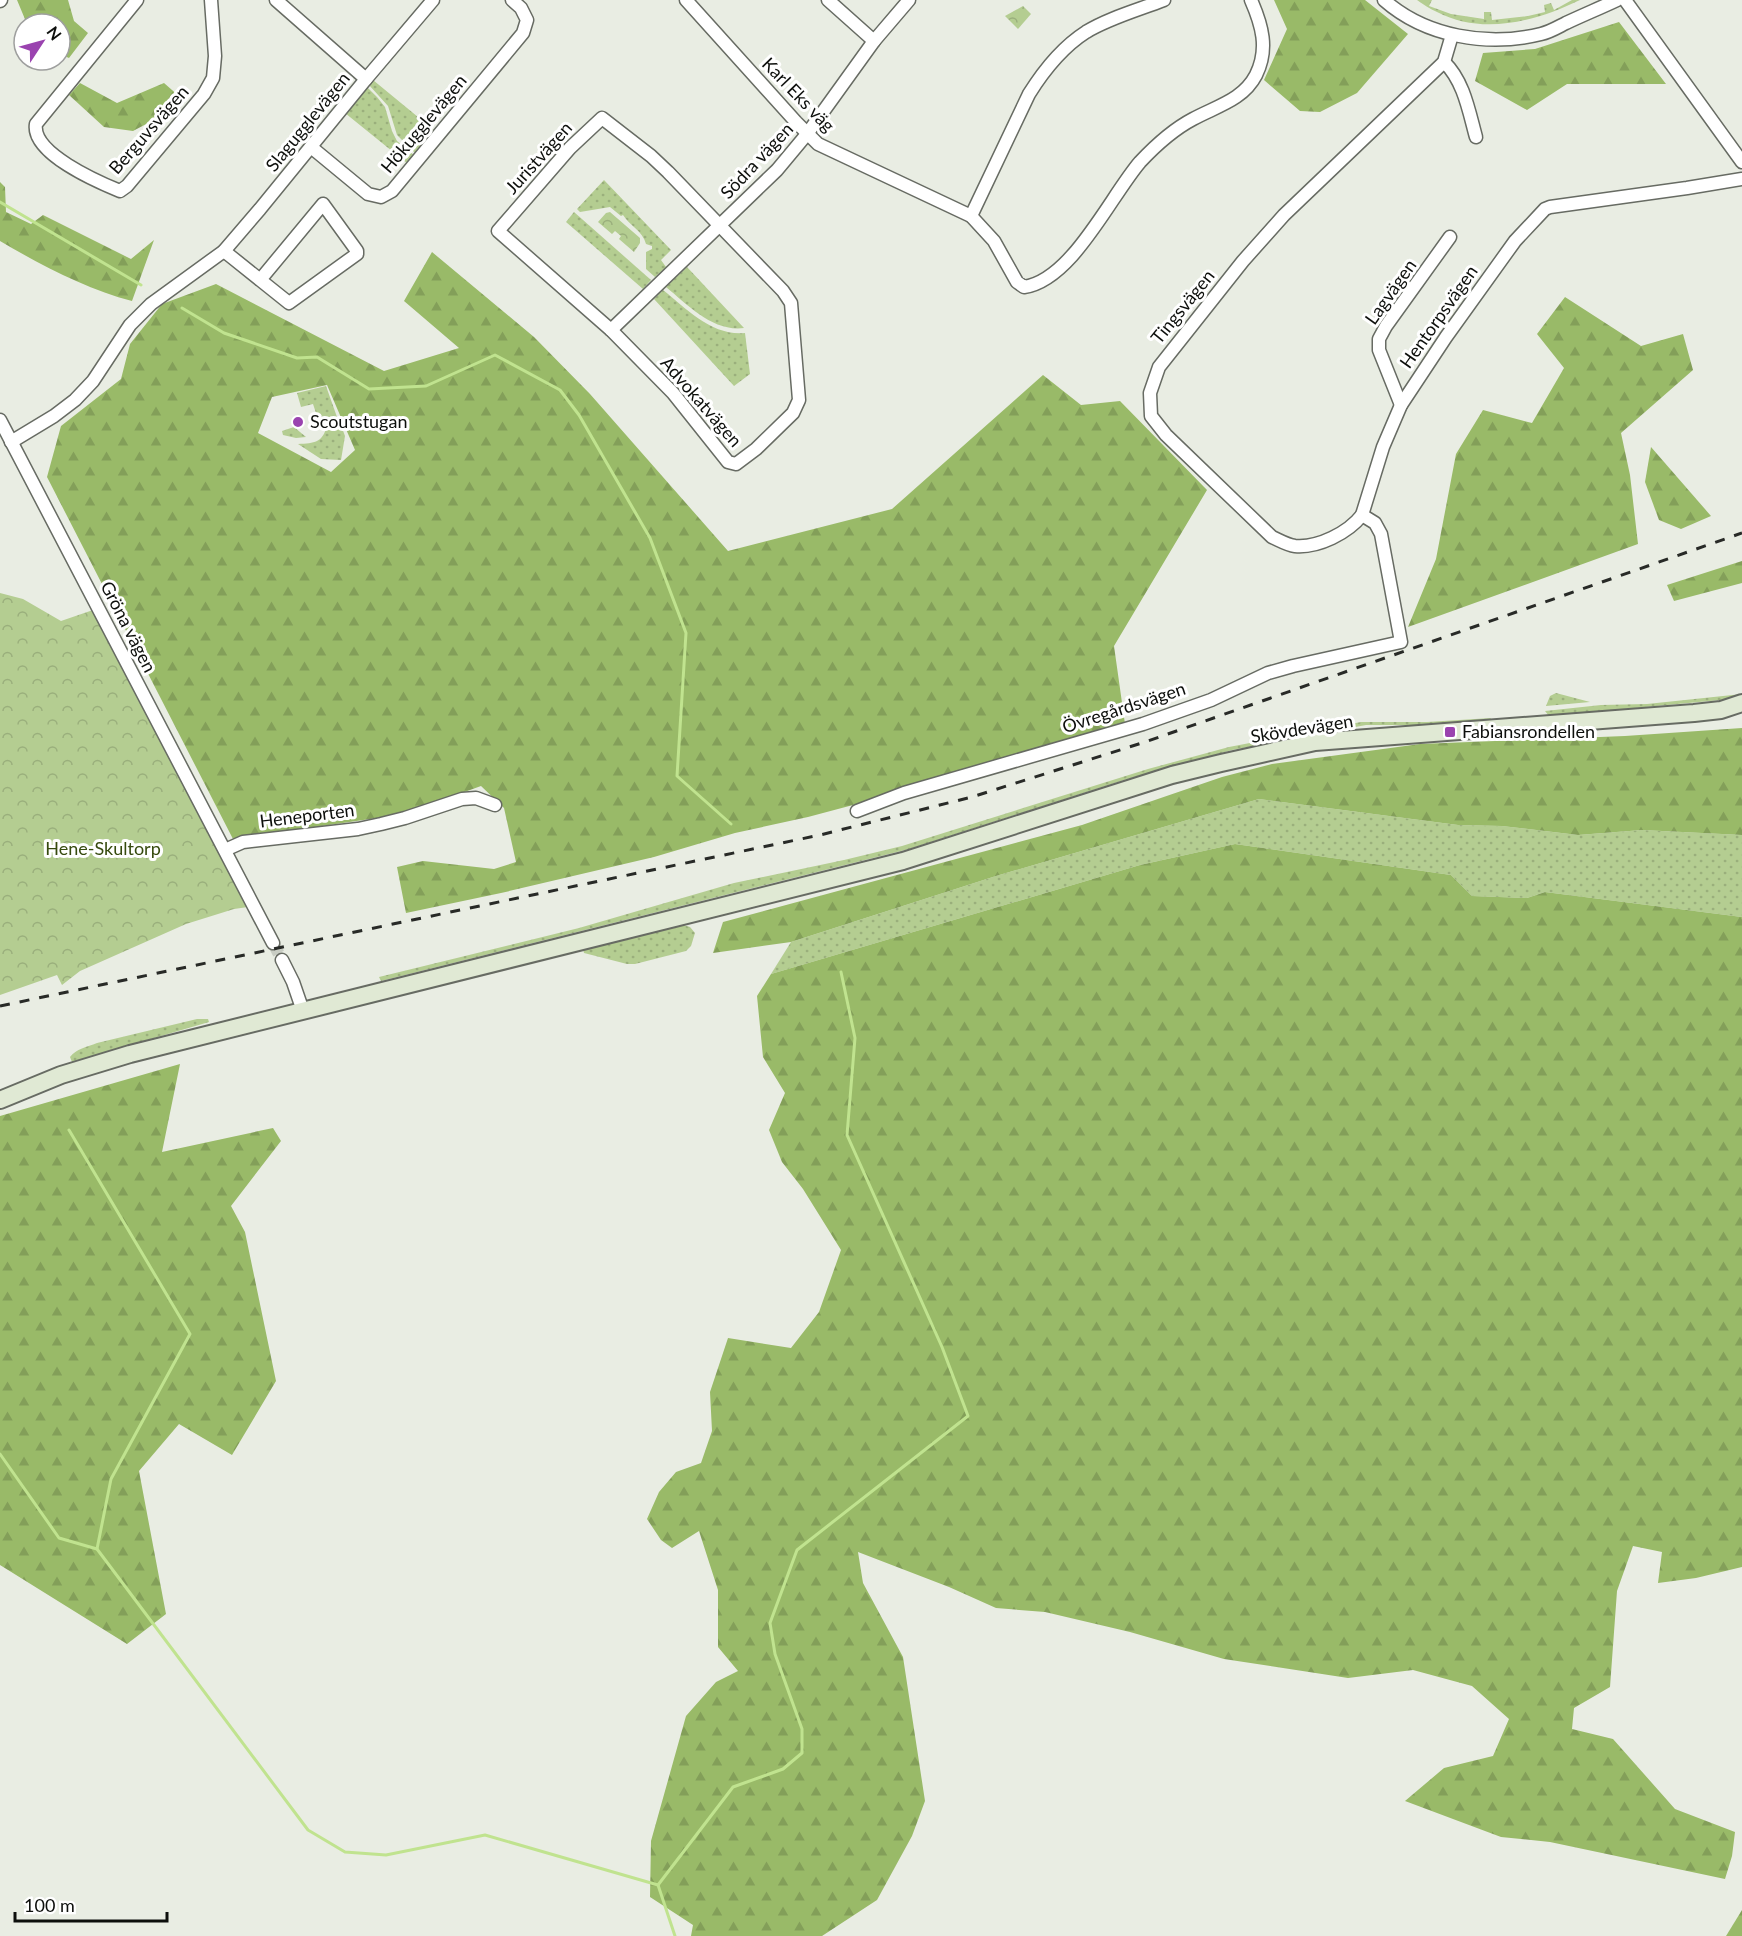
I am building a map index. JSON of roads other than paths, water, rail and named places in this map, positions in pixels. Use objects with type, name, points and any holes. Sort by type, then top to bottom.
[{"type":"main road","points":[[1721,710],[1742,703]]},
{"type":"main road","points":[[1721,710],[1742,715]]},
{"type":"main road","name":"Skövdevägen","points":[[0,1101],[61,1075],[130,1054],[903,861],[1172,775],[1315,742],[1721,710]]},
{"type":"street","name":"Berguvsvägen","points":[[137,0],[36,124],[34,131],[56,156],[80,174],[120,191],[127,186],[204,94],[213,78],[215,55],[211,0]]},
{"type":"street","name":"Slagugglevägen","points":[[11,442],[54,416],[75,400],[93,381],[130,326],[151,304],[224,251],[366,79],[276,0]]},
{"type":"street","points":[[366,79],[433,0]]},
{"type":"street","name":"Hökugglevägen","points":[[311,147],[368,194],[381,197],[392,191],[523,33],[527,20],[521,8],[512,0]]},
{"type":"street","name":"Karl Eks väg","points":[[686,0],[818,144],[971,216]]},
{"type":"street","points":[[828,0],[874,41]]},
{"type":"street","name":"Södra vägen","points":[[612,330],[777,170],[807,134],[874,41],[909,0]]},
{"type":"street","points":[[1164,0],[1086,32],[1053,60],[1029,94],[971,216],[994,241],[1017,282],[1023,287],[1032,286],[1047,278],[1065,263],[1140,163],[1159,143],[1193,119],[1226,104],[1245,90],[1256,75],[1263,55],[1264,37],[1251,0]]},
{"type":"street","points":[[1384,0],[1422,24],[1452,35],[1490,39],[1543,34],[1617,0]]},
{"type":"street","points":[[1625,0],[1742,162]]},
{"type":"street","name":"Tingsvägen","points":[[1362,515],[1357,522],[1342,533],[1322,543],[1294,546],[1272,537],[1166,435],[1151,416],[1150,393],[1159,367],[1243,261],[1284,215],[1444,62],[1452,35]]},
{"type":"street","points":[[1444,62],[1453,71],[1468,108],[1476,138]]},
{"type":"street","name":"Juristvägen","points":[[612,330],[498,231],[570,148],[602,118],[651,156],[719,226]]},
{"type":"street","name":"Hentorpsvägen","points":[[1362,515],[1383,447],[1401,405],[1446,337],[1515,241],[1545,210],[1560,205],[1742,179]]},
{"type":"street","points":[[224,251],[260,280],[289,303],[357,254],[357,251],[323,204],[260,280]]},
{"type":"street","name":"Advokatvägen","points":[[612,330],[673,393],[728,462],[736,464],[742,460],[793,413],[799,400],[791,303],[783,291],[719,226]]},
{"type":"street","name":"Lagvägen","points":[[1401,405],[1379,350],[1379,339],[1450,237]]},
{"type":"street","name":"Gröna vägen","points":[[0,420],[225,850]]},
{"type":"street","name":"Övregårdsvägen","points":[[858,811],[904,793],[1143,724],[1211,700],[1268,673],[1401,642],[1381,534],[1375,523],[1362,515]]},
{"type":"street","name":"Heneporten","points":[[225,850],[243,842],[358,829],[462,799],[476,798],[495,805]]},
{"type":"street","points":[[225,850],[273,943]]},
{"type":"street","points":[[282,960],[303,1011]]},
{"type":"waterway","points":[[0,202],[141,285]]},
{"type":"waterway","points":[[182,308],[224,333],[297,358],[317,357],[369,389],[426,386],[495,355],[560,390],[579,415],[650,538],[686,633],[677,776],[731,824]]},
{"type":"waterway","points":[[658,1885],[733,1787],[783,1769],[802,1753],[802,1729],[775,1654],[770,1623],[797,1550],[968,1416],[942,1347],[847,1135],[855,1038],[841,972]]},
{"type":"waterway","points":[[69,1130],[190,1334],[111,1479],[97,1549]]},
{"type":"waterway","points":[[0,1454],[59,1538],[97,1549],[308,1830],[345,1852],[386,1855],[485,1835],[658,1885]]},
{"type":"waterway","points":[[658,1885],[675,1936]]},
{"type":"tunnel","points":[[273,943],[282,960]]},
{"type":"railway","points":[[0,1006],[820,835],[972,797],[1145,742],[1742,533]]},
{"type":"place","name":"Scoutstugan","points":[[298,422]]},
{"type":"place","name":"Fabiansrondellen","points":[[1450,732]]},
{"type":"park label","name":"Hene-Skultorp","points":[[103,849]]}]
